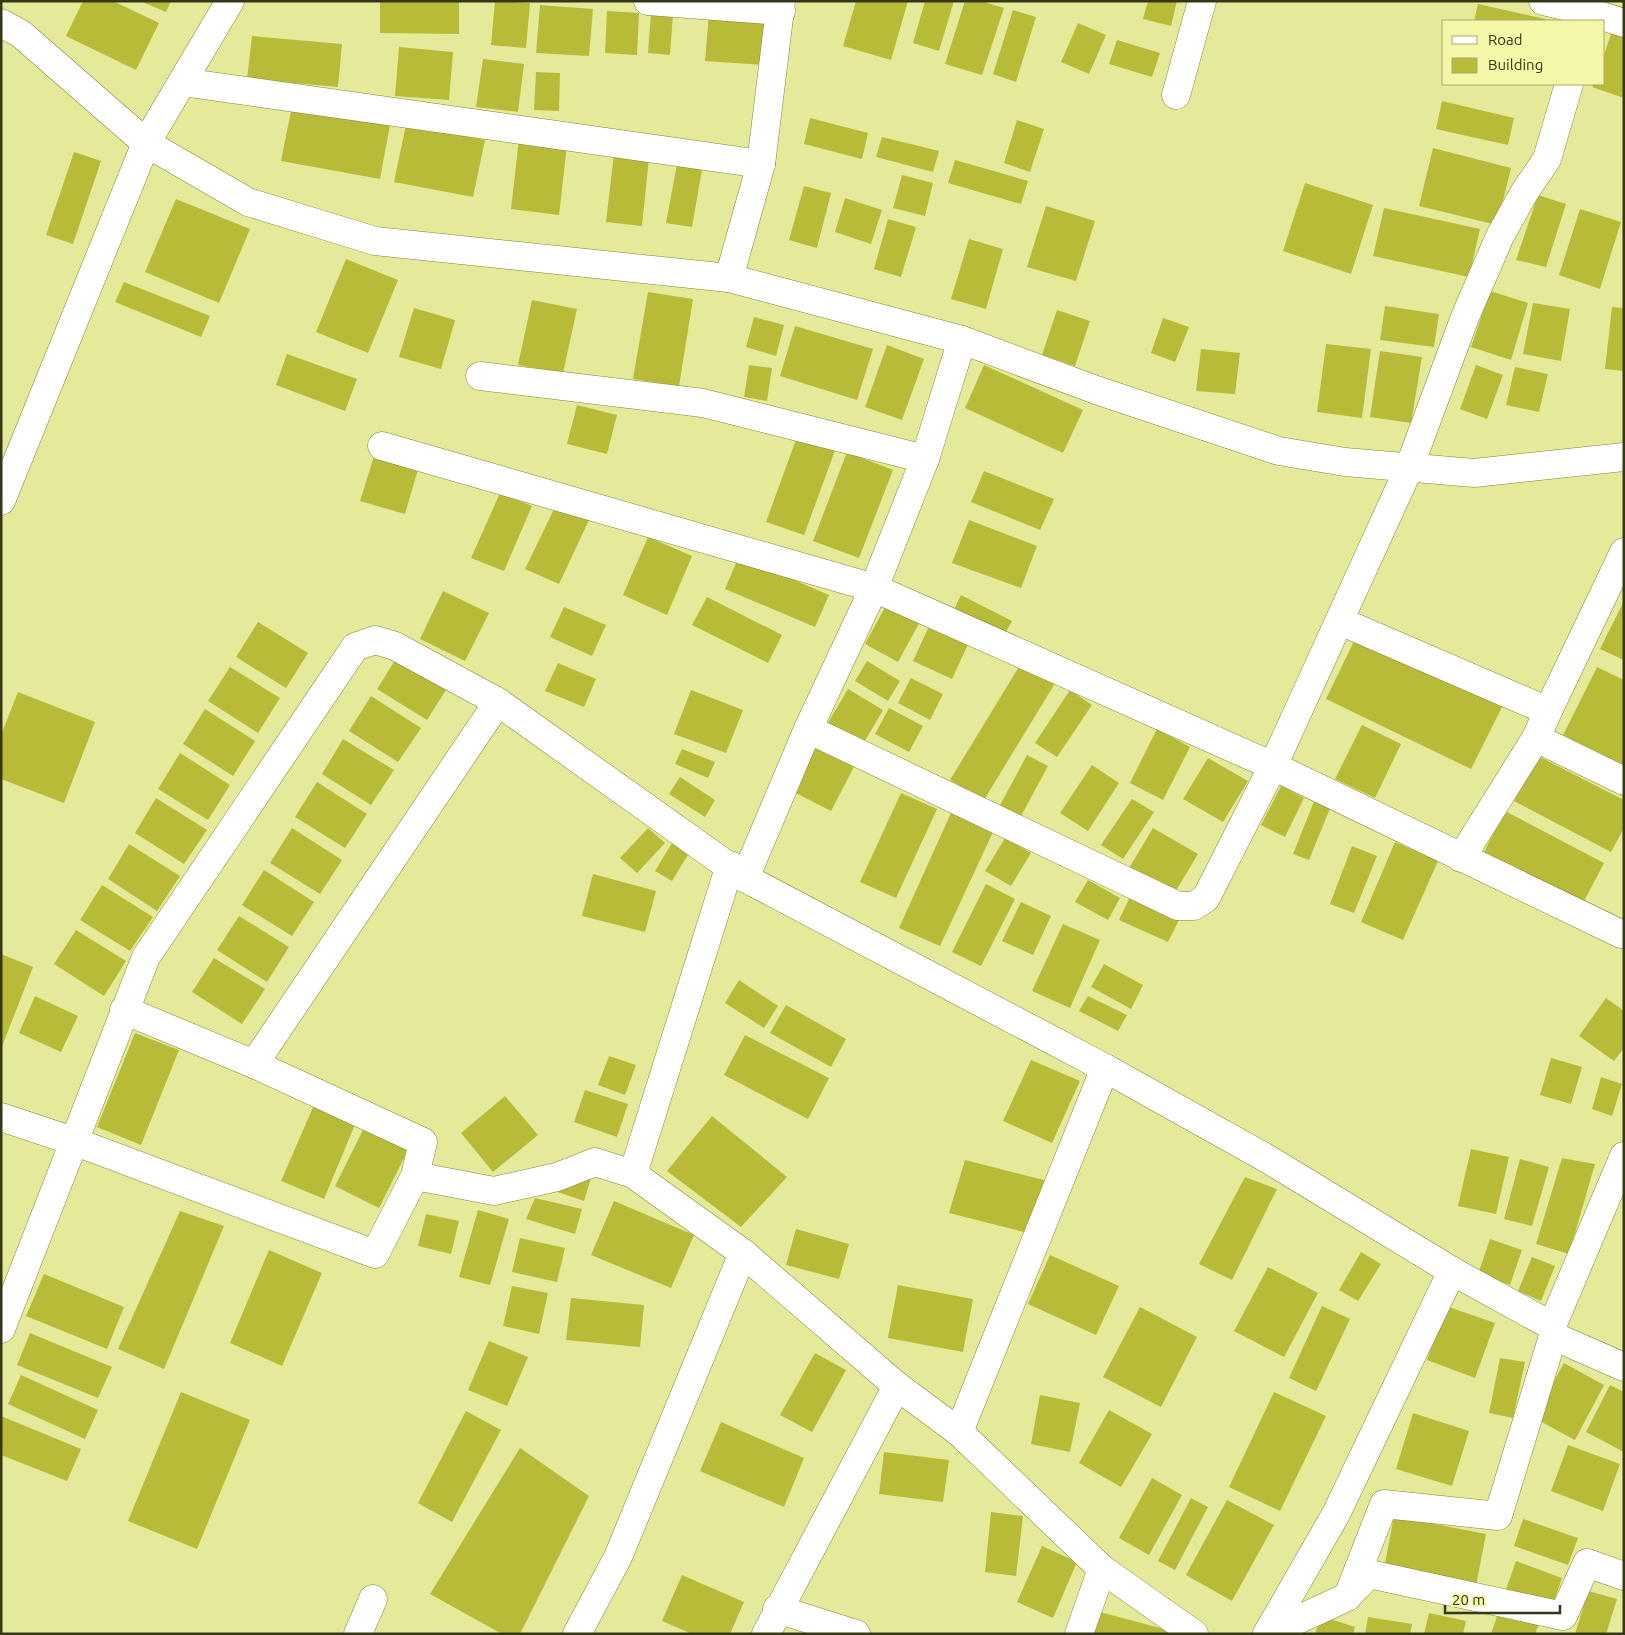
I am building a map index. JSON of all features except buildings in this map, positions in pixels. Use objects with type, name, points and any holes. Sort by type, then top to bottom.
[{"type":"street","points":[[1,501],[146,143],[230,1]]},
{"type":"street","points":[[648,1],[781,6],[761,164],[729,278]]},
{"type":"street","points":[[1176,95],[1202,1]]},
{"type":"street","points":[[1543,1],[1606,15]]},
{"type":"street","points":[[1,23],[21,34],[146,143],[248,202],[375,241],[729,278],[962,340],[1096,390],[1279,451],[1345,462],[1474,473],[1624,457]]},
{"type":"street","points":[[182,82],[761,164]]},
{"type":"street","points":[[808,729],[1178,906],[1194,906],[1206,898],[1273,766],[1409,468],[1465,317],[1500,236],[1524,193],[1548,159],[1569,85]]},
{"type":"street","points":[[633,1174],[737,871],[808,729],[874,588],[925,459],[962,340]]},
{"type":"street","points":[[480,376],[703,403],[925,459]]},
{"type":"street","points":[[382,446],[874,588],[1273,766],[1621,934]]},
{"type":"street","points":[[1461,858],[1536,738],[1624,552]]},
{"type":"street","points":[[1340,620],[1548,711]]},
{"type":"street","points":[[1,1329],[146,957],[355,647],[375,640],[396,646],[498,702],[737,871],[1105,1068],[1266,1158],[1552,1331],[1624,1367]]},
{"type":"street","points":[[254,1064],[498,702]]},
{"type":"street","points":[[1536,738],[1624,781]]},
{"type":"street","points":[[1,1117],[73,1141],[375,1254],[415,1176],[423,1142],[254,1064],[124,1010]]},
{"type":"street","points":[[959,1432],[1105,1068]]},
{"type":"street","points":[[1347,1597],[1384,1504],[1498,1516],[1552,1331],[1624,1156]]},
{"type":"street","points":[[415,1176],[494,1191],[557,1177],[595,1162],[633,1174],[743,1253],[897,1386],[959,1432],[1102,1569],[1194,1634]]},
{"type":"street","points":[[577,1634],[618,1557],[743,1253]]},
{"type":"street","points":[[1452,1271],[1336,1514],[1267,1634],[1347,1597],[1369,1574],[1563,1616],[1587,1563],[1624,1576]]},
{"type":"street","points":[[766,1634],[897,1386]]},
{"type":"street","points":[[1078,1634],[1102,1569]]},
{"type":"street","points":[[358,1634],[373,1599]]},
{"type":"street","points":[[778,1609],[856,1634]]}]
